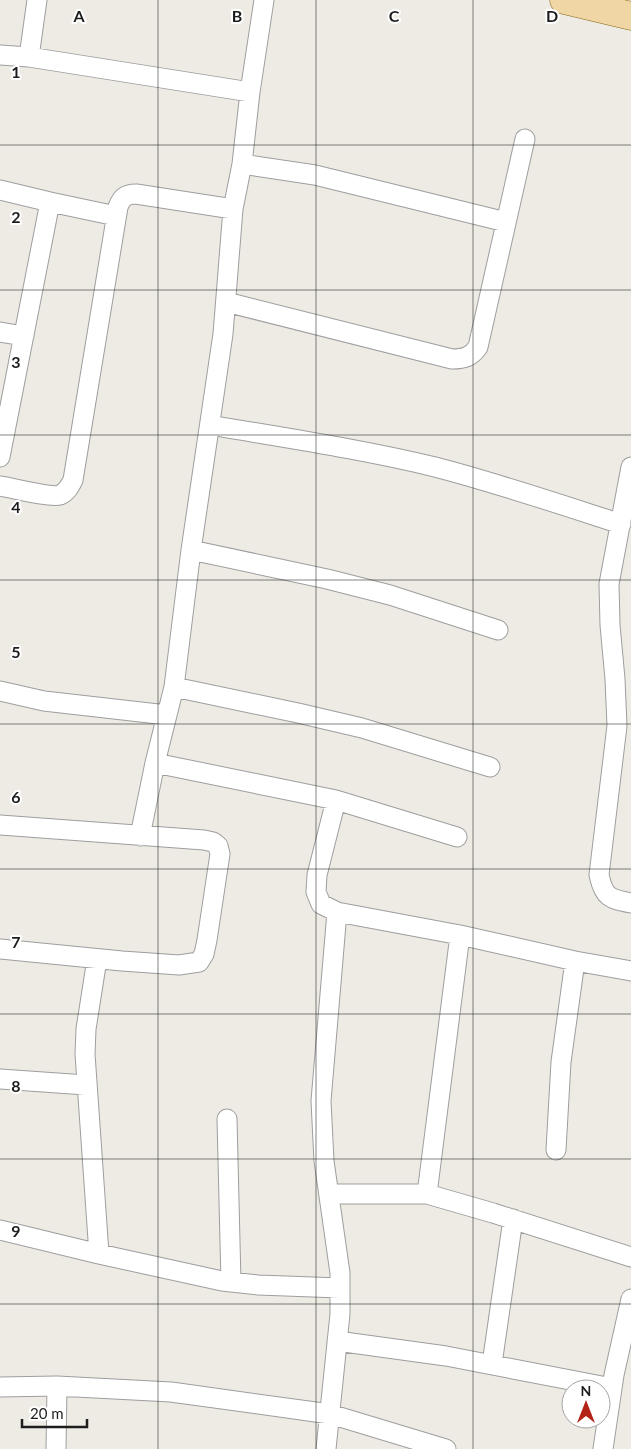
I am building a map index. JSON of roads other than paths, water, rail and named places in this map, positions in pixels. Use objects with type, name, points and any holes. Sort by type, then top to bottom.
[{"type":"main road","points":[[564,0],[631,16]]},
{"type":"street","points":[[29,57],[37,0]]},
{"type":"street","points":[[140,836],[155,763],[174,687],[191,550],[223,334],[233,209],[242,164],[250,92],[264,0]]},
{"type":"street","points":[[0,55],[29,57],[250,92]]},
{"type":"street","points":[[226,302],[452,359],[463,359],[472,355],[478,347],[525,139]]},
{"type":"street","points":[[242,164],[315,175],[506,222]]},
{"type":"street","points":[[0,190],[116,216]]},
{"type":"street","points":[[0,486],[49,495],[60,495],[68,490],[73,480],[116,216],[121,199],[127,194],[136,194],[233,209]]},
{"type":"street","points":[[0,456],[50,202]]},
{"type":"street","points":[[0,332],[24,336]]},
{"type":"street","points":[[210,425],[368,452],[434,467],[621,524]]},
{"type":"street","points":[[631,468],[609,584],[610,625],[615,679],[624,728],[600,875],[602,890],[611,899],[631,903]]},
{"type":"street","points":[[191,550],[363,588],[498,630]]},
{"type":"street","points":[[174,687],[298,712],[362,728],[490,767]]},
{"type":"street","points":[[0,691],[44,702],[167,715]]},
{"type":"street","points":[[155,763],[336,800],[458,837]]},
{"type":"street","points":[[336,800],[317,875],[316,892],[321,904],[337,912],[460,935],[575,961],[631,971]]},
{"type":"street","points":[[0,825],[204,840],[213,842],[218,846],[220,854],[204,954],[199,962],[179,965],[97,960],[0,949]]},
{"type":"street","points":[[326,1449],[340,1314],[340,1273],[324,1161],[321,1101],[337,912]]},
{"type":"street","points":[[427,1194],[460,935]]},
{"type":"street","points":[[97,960],[86,1029],[86,1085],[99,1254]]},
{"type":"street","points":[[556,1150],[562,1054],[575,961]]},
{"type":"street","points":[[0,1079],[86,1085]]},
{"type":"street","points":[[227,1119],[231,1282]]},
{"type":"street","points":[[329,1194],[427,1194],[631,1257]]},
{"type":"street","points":[[492,1364],[513,1219]]},
{"type":"street","points":[[0,1230],[99,1254],[231,1282],[340,1288]]},
{"type":"street","points":[[609,1448],[612,1388],[631,1299]]},
{"type":"street","points":[[337,1341],[446,1356],[612,1388]]},
{"type":"street","points":[[0,1386],[57,1386],[171,1392],[330,1414],[446,1449]]},
{"type":"street","points":[[56,1449],[57,1386]]}]
